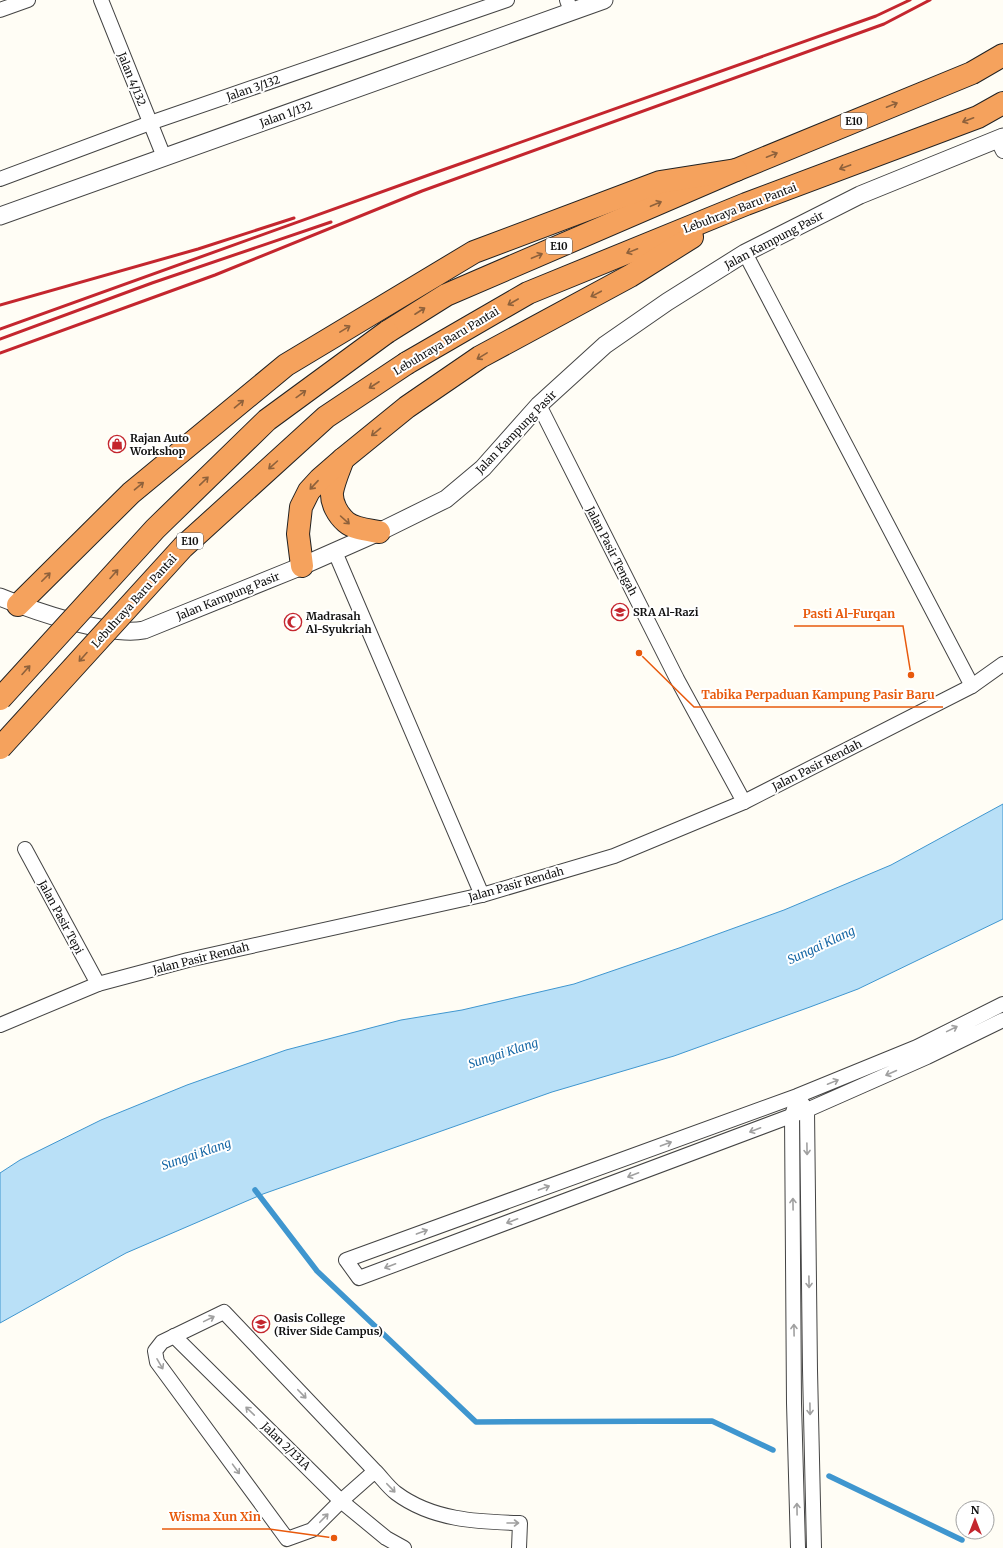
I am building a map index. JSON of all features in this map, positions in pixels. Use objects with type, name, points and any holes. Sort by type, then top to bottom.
[{"type":"highway","name":"E10","points":[[0,699],[155,529],[267,420],[387,332],[446,295],[736,170],[972,73],[1003,55]]},
{"type":"highway","name":"Lebuhraya Baru Pantai","points":[[0,748],[183,547],[326,417],[407,364],[528,293],[746,204],[978,117],[1003,104]]},
{"type":"highway","points":[[9,601],[131,492],[292,361],[474,252],[660,182],[736,170]]},
{"type":"highway","points":[[302,566],[298,534],[301,507],[309,491],[343,459],[407,407],[480,357],[630,276],[746,204]]},
{"type":"highway","points":[[343,459],[332,491],[332,499],[335,509],[346,523],[379,532]]},
{"type":"street","points":[[0,10],[28,0]]},
{"type":"street","name":"Jalan 4/132","points":[[101,0],[164,157]]},
{"type":"street","name":"Jalan 3/132","points":[[0,179],[150,123],[507,0]]},
{"type":"street","name":"Jalan 1/132","points":[[0,216],[164,157],[569,6],[602,0]]},
{"type":"street","name":"Jalan Kampung Pasir","points":[[9,601],[78,623],[133,632],[144,630],[302,566],[379,532],[446,499],[483,468],[539,405],[605,345],[667,302],[745,253],[860,195],[1001,142]]},
{"type":"street","points":[[745,253],[972,686]]},
{"type":"street","name":"Jalan Pasir Tengah","points":[[539,405],[677,679],[744,802]]},
{"type":"street","points":[[335,552],[482,895]]},
{"type":"street","name":"Jalan Pasir Rendah","points":[[0,1025],[98,984],[188,960],[482,895],[614,856],[744,802],[972,686],[1003,664]]},
{"type":"street","name":"Jalan Pasir Tepi","points":[[25,849],[98,984]]},
{"type":"street","points":[[1003,1004],[917,1047],[797,1096],[346,1260],[359,1278],[807,1110],[927,1057],[1003,1020]]},
{"type":"street","points":[[797,1096],[807,1110],[810,1383],[814,1548]]},
{"type":"street","points":[[797,1096],[792,1116],[794,1403],[798,1548]]},
{"type":"street","points":[[375,1471],[341,1501],[312,1530],[287,1539],[157,1362],[155,1351],[162,1342],[224,1312],[396,1493],[424,1509],[455,1519],[520,1523],[519,1548]]},
{"type":"street","name":"Jalan 2/131A","points":[[174,1336],[341,1501],[386,1538],[404,1548]]},
{"type":"water","name":"Sungai Klang","points":[[1003,804],[1003,919],[858,989],[810,1007],[674,1056],[552,1092],[263,1194],[126,1253],[0,1323],[0,1173],[20,1160],[101,1120],[187,1085],[286,1050],[401,1020],[462,1010],[574,984],[784,910],[891,865]]},
{"type":"waterway","points":[[255,1190],[317,1271],[476,1422],[712,1421],[773,1450]]},
{"type":"waterway","points":[[829,1476],[955,1537]]},
{"type":"railway","points":[[0,329],[876,16],[910,0]]},
{"type":"railway","points":[[0,353],[215,275],[422,191],[884,24],[930,0]]},
{"type":"railway","points":[[0,305],[198,249],[294,218]]},
{"type":"railway","points":[[0,339],[152,283],[331,222]]},
{"type":"place","name":"Rajan Auto Workshop","points":[[117,444]]},
{"type":"place","name":"SRA Al-Razi","points":[[620,612]]},
{"type":"place","name":"Madrasah Al-Syukriah","points":[[293,622]]},
{"type":"place","name":"Tabika Perpaduan Kampung Pasir Baru","points":[[639,653]]},
{"type":"place","name":"Pasti Al-Furqan","points":[[911,675]]},
{"type":"place","name":"Oasis College (River Side Campus)","points":[[261,1324]]},
{"type":"place","name":"Wisma Xun Xin","points":[[334,1538]]}]
